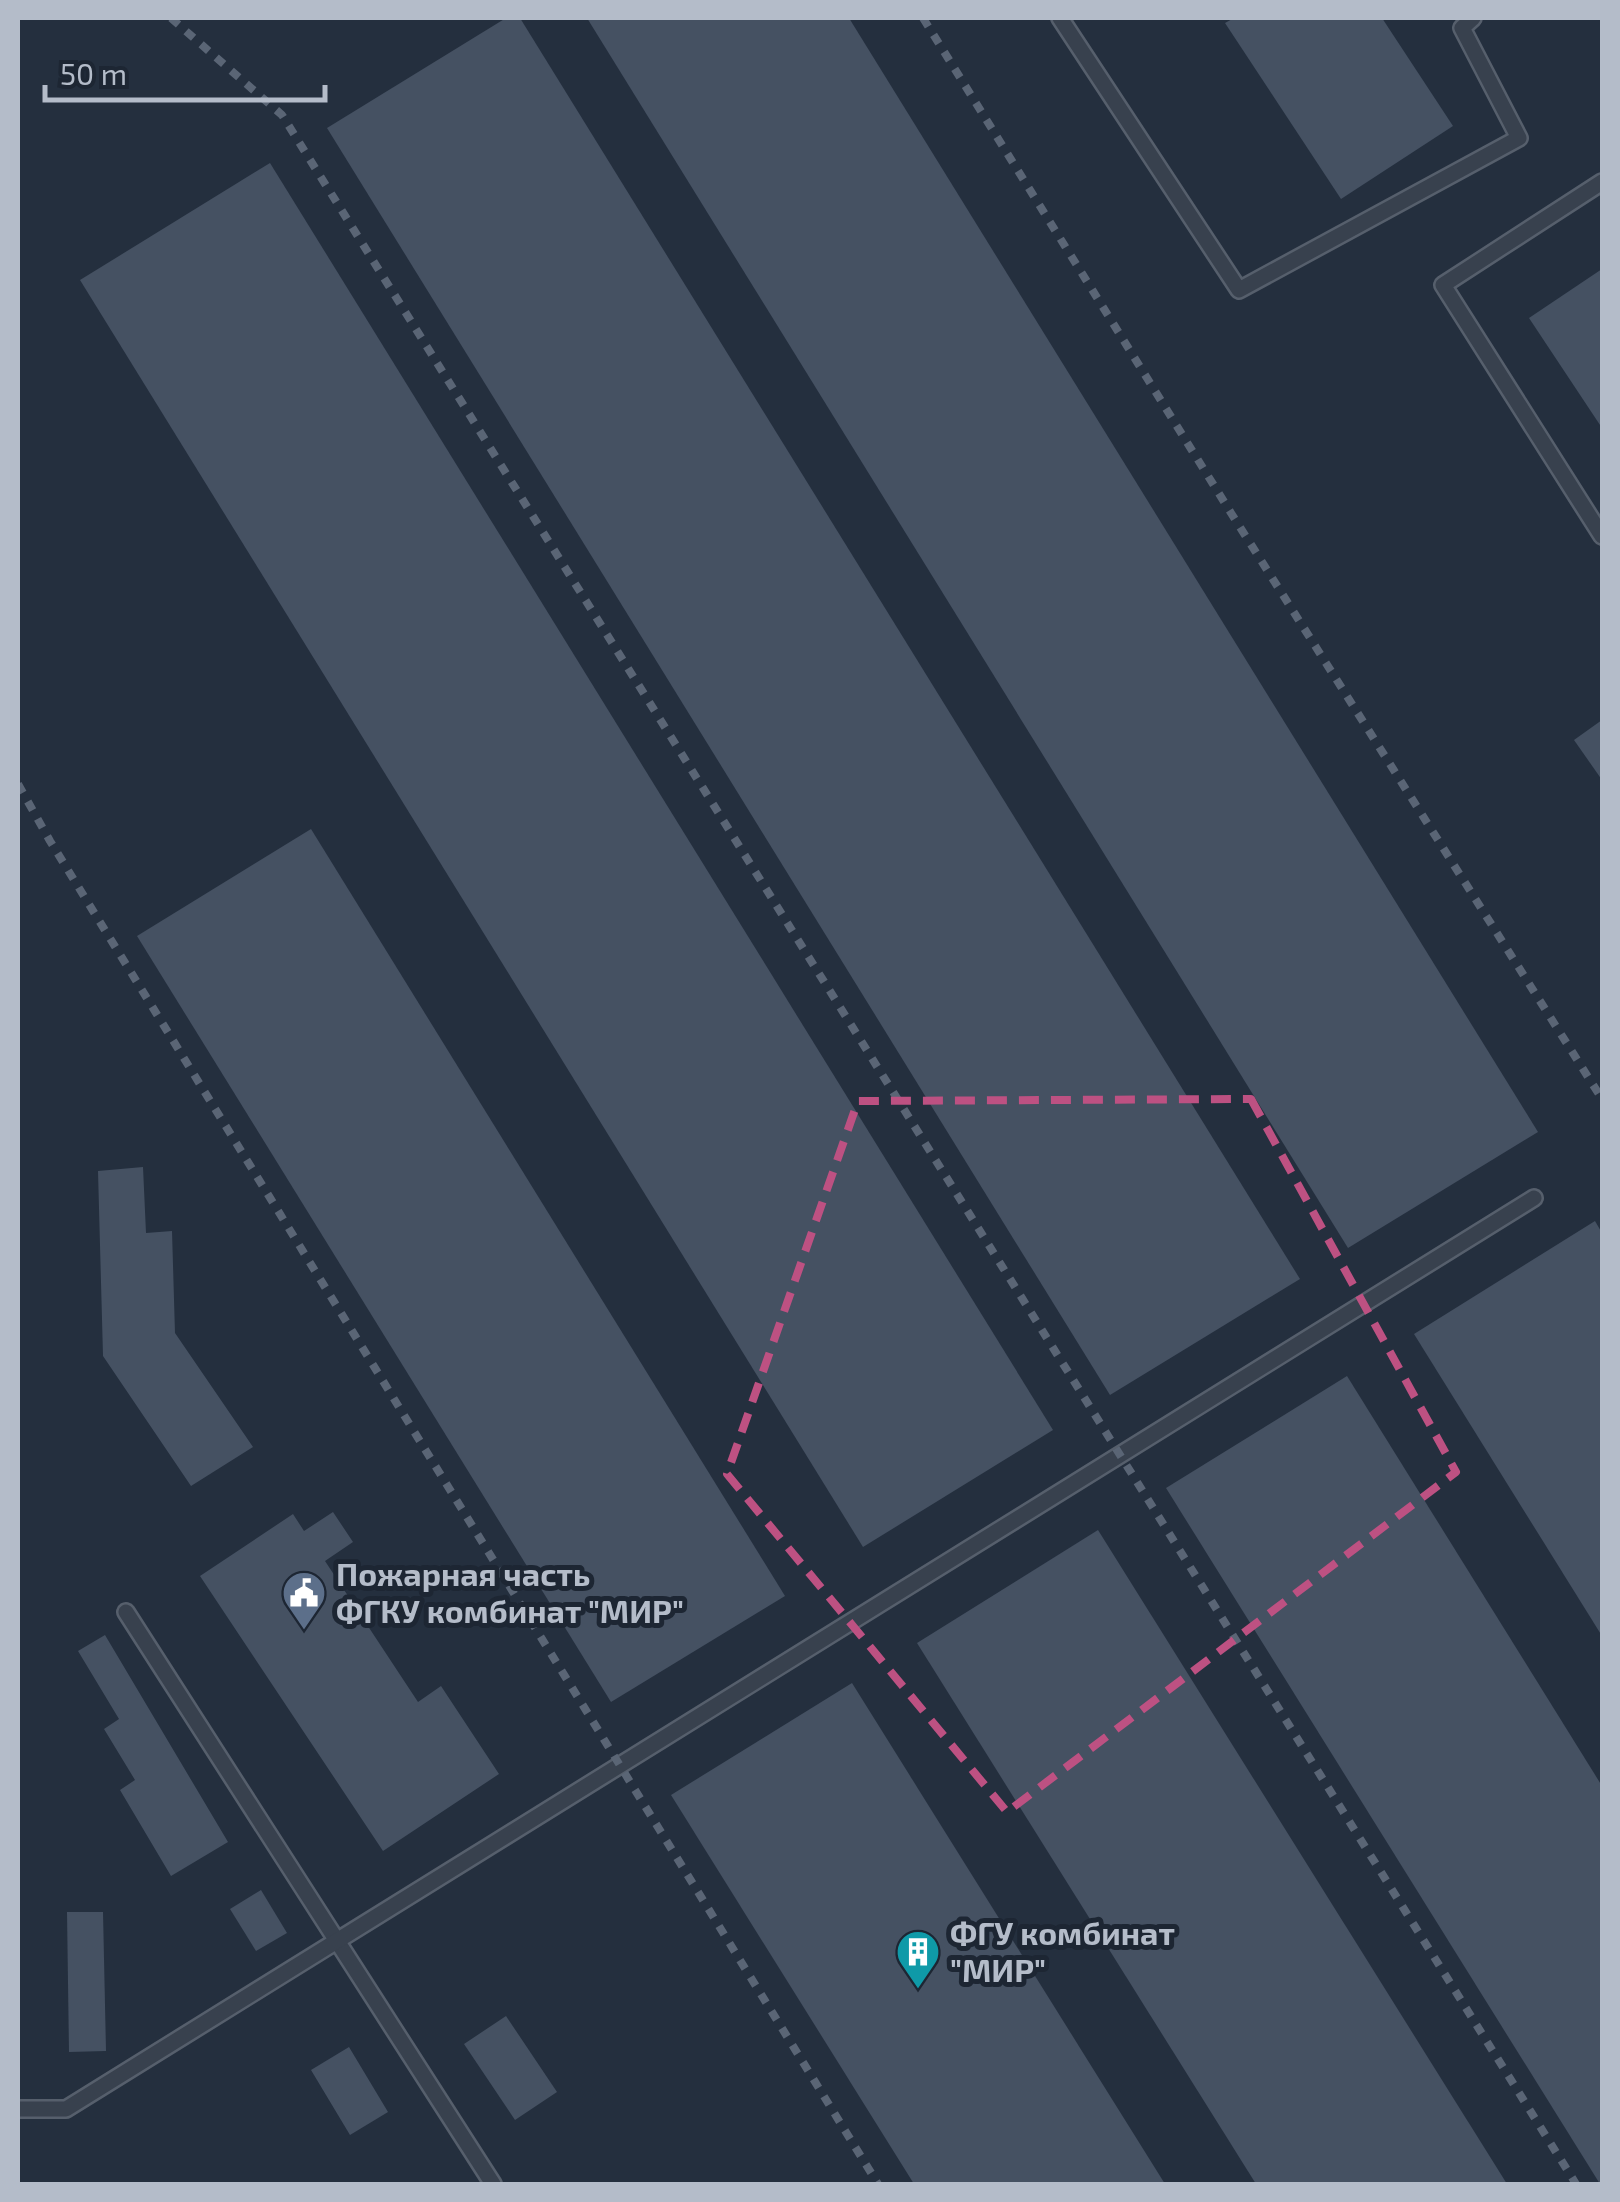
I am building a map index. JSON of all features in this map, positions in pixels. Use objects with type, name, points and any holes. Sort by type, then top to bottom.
[{"type":"lane","points":[[1060,18],[1239,290],[1518,138],[1462,28],[1472,18]]},
{"type":"lane","points":[[1602,182],[1443,285],[1602,536]]},
{"type":"lane","points":[[18,2109],[66,2109],[1534,1198]]},
{"type":"lane","points":[[126,1612],[493,2184]]},
{"type":"highlighted area","points":[[1251,1099],[1456,1472],[1007,1812],[727,1474],[858,1101]]},
{"type":"building","points":[[506,18],[520,18],[1300,1279],[1110,1395],[327,128]]},
{"type":"building","points":[[587,18],[849,18],[1538,1132],[1348,1248]]},
{"type":"building","points":[[1234,18],[1382,18],[1453,126],[1341,199],[1225,23]]},
{"type":"building","points":[[270,163],[1053,1430],[863,1547],[80,280]]},
{"type":"building","points":[[1602,269],[1602,428],[1529,318]]},
{"type":"building","points":[[1602,720],[1602,780],[1574,740]]},
{"type":"building","points":[[311,829],[785,1596],[611,1702],[137,936]]},
{"type":"building","points":[[143,1167],[146,1233],[172,1231],[175,1333],[253,1447],[191,1486],[103,1356],[98,1171]]},
{"type":"building","points":[[1595,1221],[1602,1233],[1602,1636],[1414,1334]]},
{"type":"building","points":[[1347,1376],[1602,1786],[1602,2184],[1166,1488]]},
{"type":"building","name":"Пожарная часть ФГКУ комбинат \"МИР\"","points":[[333,1512],[353,1542],[325,1561],[418,1702],[441,1686],[499,1774],[383,1851],[200,1576],[293,1514],[304,1531]]},
{"type":"building","points":[[1098,1530],[1507,2184],[1256,2184],[917,1643]]},
{"type":"building","points":[[105,1635],[228,1842],[171,1876],[120,1790],[135,1780],[104,1729],[119,1719],[78,1651]]},
{"type":"building","name":"ФГУ комбинат \"МИР\"","points":[[852,1683],[1165,2184],[914,2184],[671,1795]]},
{"type":"building","points":[[261,1890],[287,1933],[256,1951],[230,1909]]},
{"type":"building","points":[[67,1912],[103,1912],[106,2051],[69,2052]]},
{"type":"building","points":[[506,2016],[557,2092],[515,2120],[464,2044]]},
{"type":"building","points":[[349,2047],[388,2112],[350,2135],[311,2070]]},
{"type":"railway","points":[[171,18],[282,115],[1576,2184]]},
{"type":"railway","points":[[923,18],[1602,1099]]},
{"type":"railway","points":[[18,784],[878,2184]]},
{"type":"place","name":"Пожарная часть ФГКУ комбинат \"МИР\"","points":[[304,1631]]},
{"type":"place","name":"ФГУ комбинат \"МИР\"","points":[[918,1990]]}]
